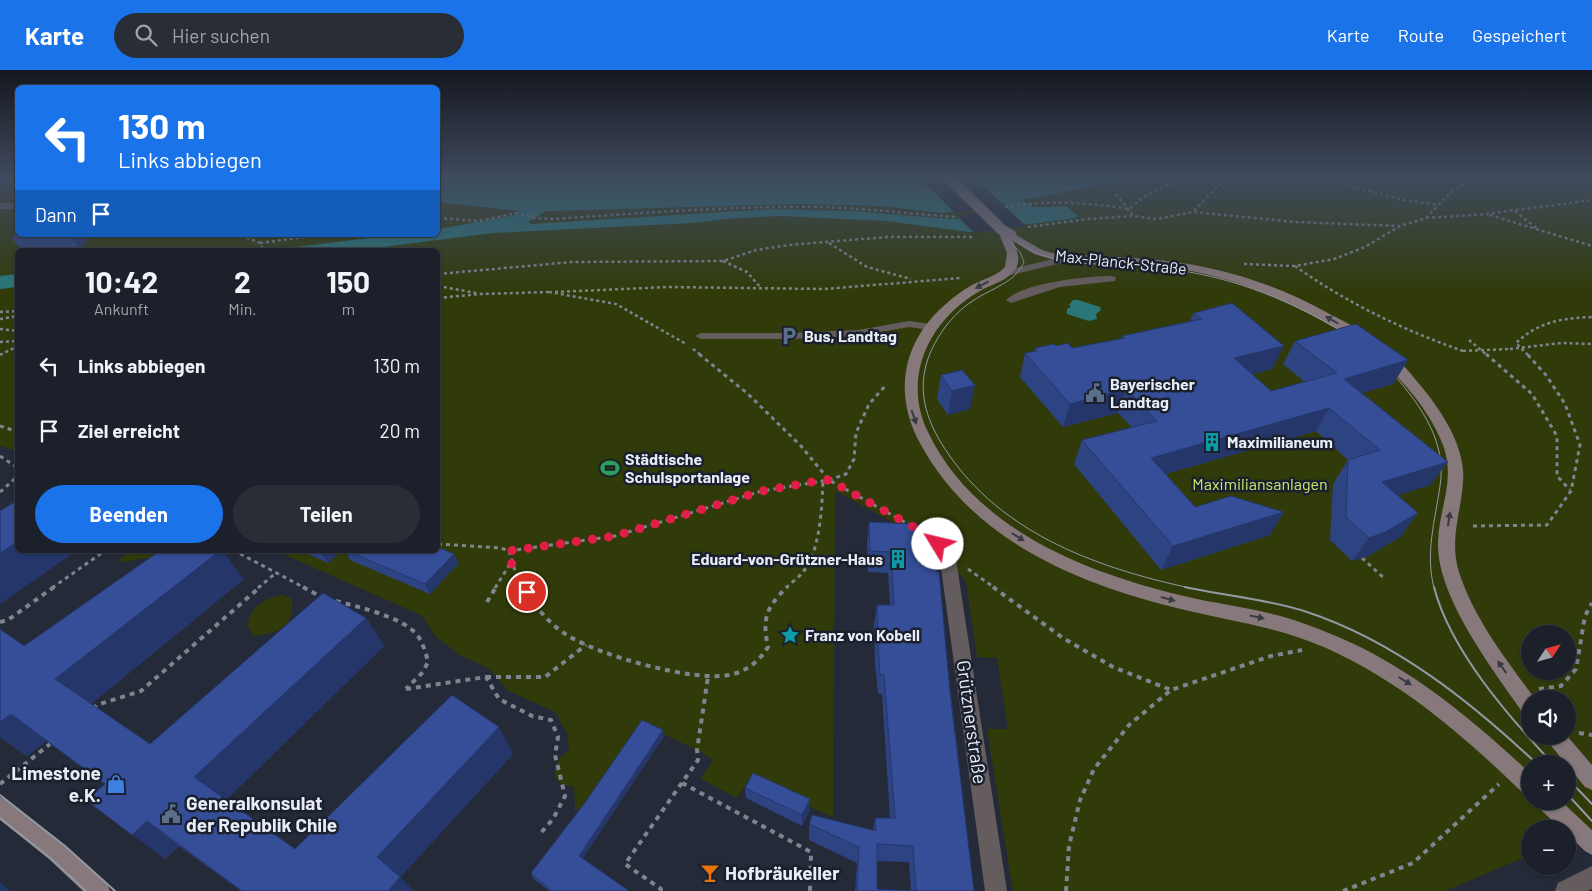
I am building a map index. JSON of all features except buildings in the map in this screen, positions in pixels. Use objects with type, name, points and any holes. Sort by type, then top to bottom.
[{"type":"main road","name":"Max-Planck-Straße","points":[[986,214],[1006,234],[1038,252],[1070,258],[1167,264],[1240,280],[1262,288],[1324,315],[1371,345],[1392,363],[1420,393],[1448,443],[1455,462],[1456,479],[1446,551],[1458,590],[1486,645],[1521,694]]},
{"type":"main road","points":[[1006,234],[1013,261],[1006,273],[963,296],[940,316],[918,347],[911,370],[912,410],[928,447],[947,476],[966,497],[989,518],[1068,566],[1126,588],[1186,604],[1270,620],[1298,629],[1360,656],[1406,682],[1442,708],[1468,728],[1521,778]]},
{"type":"main road","points":[[1563,745],[1592,780]]},
{"type":"main road","points":[[0,807],[56,852],[99,891]]},
{"type":"main road","points":[[1556,810],[1592,844]]},
{"type":"street","name":"Grütznerstraße","points":[[947,553],[996,891]]},
{"type":"street","points":[[1566,891],[1592,877]]},
{"type":"lane","points":[[1006,273],[1037,264],[1070,258]]},
{"type":"lane","points":[[1037,264],[1059,284]]},
{"type":"lane","points":[[1011,300],[1030,292],[1059,284],[1111,279]]},
{"type":"lane","points":[[701,336],[789,336],[858,333],[909,324],[931,328]]},
{"type":"path","points":[[440,218],[479,220],[515,214]]},
{"type":"path","points":[[518,214],[534,218],[616,214]]},
{"type":"path","points":[[915,214],[958,217]]},
{"type":"path","points":[[1028,227],[1088,219],[1133,216],[1157,219],[1181,214]]},
{"type":"path","points":[[1217,214],[1295,222],[1400,226]]},
{"type":"path","points":[[1426,218],[1429,214]]},
{"type":"path","points":[[1242,264],[1295,266],[1334,259],[1365,247],[1400,226],[1426,218],[1482,214]]},
{"type":"path","points":[[1488,214],[1592,246]]},
{"type":"path","points":[[1519,214],[1541,232]]},
{"type":"path","points":[[246,237],[260,243],[305,237]]},
{"type":"path","points":[[440,274],[572,262],[722,261],[756,250],[829,242],[887,237],[975,237]]},
{"type":"path","points":[[829,242],[852,261],[881,273],[917,280]]},
{"type":"path","points":[[260,243],[262,248]]},
{"type":"path","points":[[722,261],[747,272],[761,288]]},
{"type":"path","points":[[1295,266],[1320,285],[1356,306],[1420,336],[1463,351],[1521,348],[1561,342],[1592,344]]},
{"type":"path","points":[[440,298],[480,294],[668,288],[824,288],[962,278]]},
{"type":"path","points":[[440,286],[480,294]]},
{"type":"path","points":[[549,292],[616,304],[678,338]]},
{"type":"path","points":[[0,312],[15,311]]},
{"type":"path","points":[[0,319],[15,316]]},
{"type":"path","points":[[1473,526],[1547,525],[1571,491],[1580,445],[1565,404],[1546,375],[1516,343],[1534,327],[1563,318],[1592,317]]},
{"type":"path","points":[[0,329],[15,331]]},
{"type":"path","points":[[1469,340],[1532,394],[1558,436],[1556,476],[1571,491]]},
{"type":"path","points":[[0,342],[15,341]]},
{"type":"path","points":[[0,355],[15,348]]},
{"type":"path","points":[[711,362],[748,394],[794,439],[829,480],[913,527]]},
{"type":"path","points":[[440,544],[501,548],[509,551],[615,536],[762,491],[829,480],[846,474],[854,459],[856,433],[869,404],[887,384]]},
{"type":"path","points":[[0,426],[15,431]]},
{"type":"path","points":[[0,456],[15,466]]},
{"type":"path","points":[[0,492],[15,479]]},
{"type":"path","points":[[509,551],[510,564],[518,582],[544,615],[566,635],[586,645],[675,670],[708,677],[736,674],[762,658],[768,647],[765,633],[766,612],[772,601],[805,570],[817,536],[823,480]]},
{"type":"path","points":[[0,622],[8,620],[102,553]]},
{"type":"path","points":[[239,553],[277,572],[304,589],[325,598]]},
{"type":"path","points":[[1362,558],[1385,579]]},
{"type":"path","points":[[487,602],[510,564]]},
{"type":"path","points":[[969,570],[1063,638],[1114,667],[1171,690]]},
{"type":"path","points":[[90,711],[98,705],[141,691],[277,572]]},
{"type":"path","points":[[332,600],[394,621],[414,631],[424,645],[428,662],[423,672],[406,689],[486,677],[545,676],[586,645]]},
{"type":"path","points":[[1536,689],[1561,686],[1576,669],[1585,616],[1592,603]]},
{"type":"path","points":[[1067,891],[1069,846],[1080,800],[1094,770],[1129,725],[1171,690],[1271,656],[1310,649]]},
{"type":"path","points":[[486,677],[498,699],[532,716],[551,720],[558,737],[555,756],[565,796],[553,819],[539,835]]},
{"type":"path","points":[[660,891],[661,888],[624,864],[698,760],[696,750],[708,677]]},
{"type":"path","points":[[0,784],[50,744]]},
{"type":"path","points":[[1344,891],[1413,863],[1505,778]]},
{"type":"path","points":[[682,783],[811,852],[810,891]]},
{"type":"green space","name":"Maximiliansanlagen","points":[[0,214],[15,214],[15,237],[440,237],[440,214],[1592,214],[1592,829],[1576,836],[1576,820],[1521,820],[1521,859],[1445,891],[1013,891],[987,729],[1008,729],[997,658],[977,657],[966,581],[928,541],[835,491],[833,817],[749,779],[737,798],[701,779],[713,760],[697,750],[644,725],[586,809],[575,809],[574,786],[566,785],[556,778],[556,766],[563,755],[569,750],[567,733],[555,712],[507,690],[490,669],[460,655],[435,636],[423,616],[281,553],[440,553],[440,248],[15,248],[15,450],[0,446]]},
{"type":"green space","points":[[127,553],[164,553],[165,555],[117,563]]},
{"type":"green space","points":[[282,595],[292,599],[291,616],[288,622],[283,627],[270,633],[254,636],[248,627],[254,609],[269,599]]},
{"type":"shaded area","points":[[515,214],[541,214],[528,222],[531,224],[686,214],[893,214],[952,219],[982,214],[1076,214],[1078,216],[1076,218],[969,232],[887,221],[782,216],[736,218],[691,223],[493,233],[375,248],[288,248],[377,237],[440,237],[440,229]]},
{"type":"shaded area","points":[[15,274],[15,287],[0,289],[0,276]]},
{"type":"shaded area","points":[[1073,300],[1100,307],[1101,310],[1096,314],[1097,319],[1089,321],[1067,314],[1067,309],[1071,307],[1069,305]]},
{"type":"pier","points":[[1014,214],[1026,226],[974,233],[957,216]]},
{"type":"tram line","points":[[982,214],[1020,252],[1024,262],[1009,280],[974,300],[954,316],[939,336],[931,351],[924,374],[924,397],[929,419],[940,441],[962,472],[988,499],[1017,522],[1083,556],[1118,569],[1190,588]]},
{"type":"tram line","points":[[1018,242],[1041,255],[1065,261],[1171,269],[1211,276],[1253,289],[1293,305],[1351,337]]},
{"type":"tram line","points":[[1387,367],[1419,406],[1434,436],[1439,452],[1440,486],[1430,562],[1434,588]]},
{"type":"tram line","points":[[1185,587],[1190,588]]},
{"type":"tram line","points":[[1434,587],[1453,635],[1467,658],[1500,704],[1545,755]]},
{"type":"tram line","points":[[1190,588],[1262,601],[1307,612],[1371,639],[1401,656],[1458,696],[1527,755]]},
{"type":"tram line","points":[[1576,787],[1592,804]]},
{"type":"tram line","points":[[0,795],[65,846],[115,891]]},
{"type":"tram line","points":[[1576,804],[1592,821]]},
{"type":"tram line","points":[[0,818],[50,858],[86,891]]},
{"type":"place","name":"Bus, Landtag","points":[[789,336]]},
{"type":"place","name":"Bayerischer Landtag","points":[[1095,393]]},
{"type":"place","name":"Maximilianeum","points":[[1212,442]]},
{"type":"place","name":"Städtische Schulsportanlage","points":[[610,468]]},
{"type":"place","name":"Eduard-von-Grützner-Haus","points":[[898,559]]},
{"type":"place","name":"Franz von Kobell","points":[[790,635]]},
{"type":"place","name":"Limestone e.K.","points":[[116,784]]},
{"type":"place","name":"Generalkonsulat der Republik Chile","points":[[171,814]]},
{"type":"place","name":"Hofbräukeller","points":[[710,873]]},
{"type":"route","points":[[527,592],[518,582],[510,564],[509,551],[615,536],[762,491],[823,480],[829,480],[930,536],[938,544]]}]
